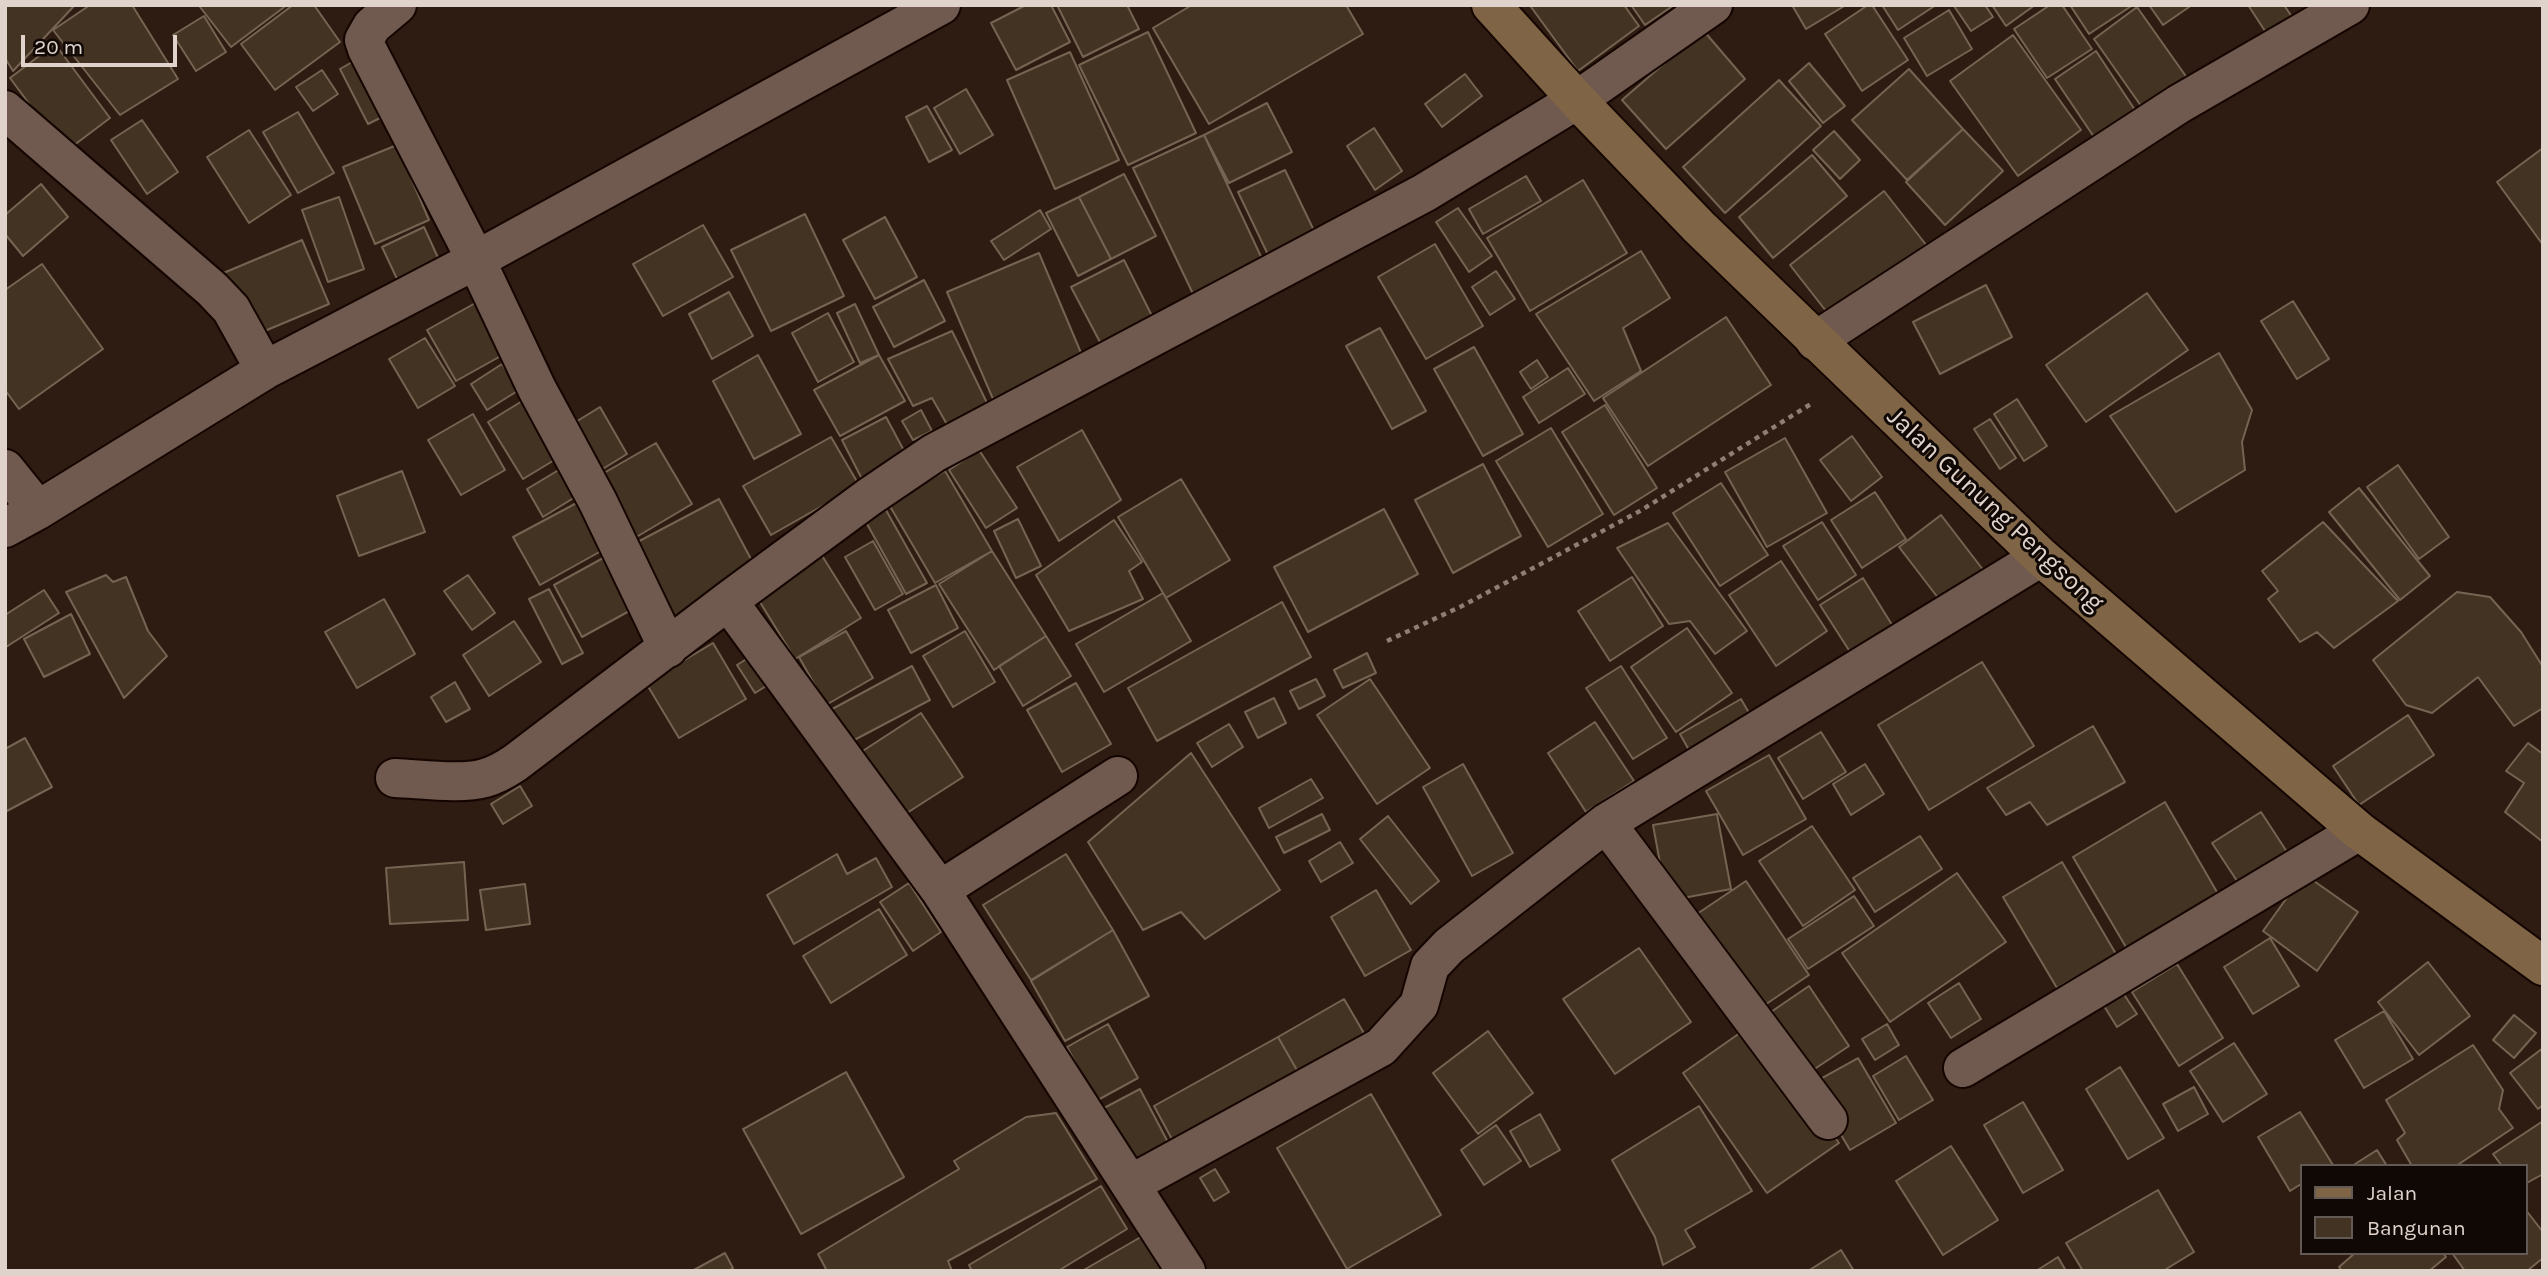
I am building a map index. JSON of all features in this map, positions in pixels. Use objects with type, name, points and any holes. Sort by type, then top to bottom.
[{"type":"street","points":[[397,5],[372,26],[364,40],[367,49],[476,260],[537,388],[598,502],[668,648]]},
{"type":"street","points":[[5,528],[265,370],[476,260],[941,5]]},
{"type":"street","name":"Jalan Gunung Pengsong","points":[[1491,5],[1577,100],[1699,227],[2041,557],[2359,831],[2543,966]]},
{"type":"street","points":[[395,778],[466,780],[498,774],[869,497],[934,453],[1424,193],[1577,100],[1713,5]]},
{"type":"street","points":[[1815,341],[2179,104],[2350,5]]},
{"type":"street","points":[[5,110],[212,289],[231,309],[265,370]]},
{"type":"street","points":[[5,469],[38,510]]},
{"type":"street","points":[[1131,1184],[1381,1047],[1419,1005],[1430,966],[1449,946],[1606,822],[2041,557]]},
{"type":"street","points":[[728,601],[940,890],[1186,1271]]},
{"type":"street","points":[[940,890],[1118,776]]},
{"type":"street","points":[[1606,822],[1828,1120]]},
{"type":"street","points":[[1963,1068],[2359,831]]},
{"type":"path","points":[[1387,641],[1462,606],[1640,511],[1853,377]]},
{"type":"building","points":[[5,5],[75,5],[13,71],[5,58]]},
{"type":"building","points":[[90,5],[132,5],[178,79],[120,115],[53,30]]},
{"type":"building","points":[[287,5],[231,47],[200,7]]},
{"type":"building","points":[[293,5],[314,5],[340,42],[275,90],[241,44]]},
{"type":"building","points":[[1026,5],[1051,5],[1070,42],[1016,70],[991,23]]},
{"type":"building","points":[[1057,5],[1127,5],[1139,29],[1083,57]]},
{"type":"building","points":[[1192,5],[1346,5],[1363,34],[1209,124],[1153,28]]},
{"type":"building","points":[[1624,5],[1639,26],[1578,71],[1531,7]]},
{"type":"building","points":[[1631,5],[1674,5],[1645,25]]},
{"type":"building","points":[[1792,5],[1846,5],[1806,29]]},
{"type":"building","points":[[1868,5],[1872,5],[1908,60],[1862,91],[1825,34]]},
{"type":"building","points":[[1882,5],[1936,5],[1898,30]]},
{"type":"building","points":[[1985,5],[1993,17],[1971,31],[1954,6]]},
{"type":"building","points":[[1992,5],[2035,5],[2006,26]]},
{"type":"building","points":[[2050,5],[2062,5],[2092,49],[2047,78],[2014,29]]},
{"type":"building","points":[[2070,5],[2133,5],[2089,34]]},
{"type":"building","points":[[2149,5],[2192,5],[2163,25]]},
{"type":"building","points":[[2248,5],[2284,5],[2292,17],[2267,34]]},
{"type":"building","points":[[2137,7],[2190,82],[2146,113],[2094,39]]},
{"type":"building","points":[[1949,10],[1972,49],[1927,76],[1904,38]]},
{"type":"building","points":[[204,16],[226,52],[196,71],[173,35]]},
{"type":"building","points":[[1703,30],[1745,79],[1666,149],[1622,100]]},
{"type":"building","points":[[1148,32],[1196,133],[1128,165],[1079,65]]},
{"type":"building","points":[[2013,35],[2081,130],[2018,176],[1950,81]]},
{"type":"building","points":[[55,44],[110,118],[65,152],[10,78]]},
{"type":"building","points":[[2096,51],[2135,110],[2094,137],[2055,79]]},
{"type":"building","points":[[1070,52],[1119,160],[1055,189],[1007,80]]},
{"type":"building","points":[[354,61],[382,117],[368,124],[340,69]]},
{"type":"building","points":[[1809,63],[1845,106],[1823,123],[1789,81]]},
{"type":"building","points":[[1909,69],[1963,129],[1907,180],[1852,120]]},
{"type":"building","points":[[322,70],[338,94],[313,111],[296,87]]},
{"type":"building","points":[[1465,74],[1482,96],[1442,127],[1425,104]]},
{"type":"building","points":[[1779,80],[1821,126],[1725,213],[1683,167]]},
{"type":"building","points":[[966,89],[993,135],[960,154],[934,108]]},
{"type":"building","points":[[1267,103],[1292,152],[1229,183],[1204,135]]},
{"type":"building","points":[[927,106],[952,150],[929,162],[906,117]]},
{"type":"building","points":[[298,112],[334,173],[298,193],[263,132]]},
{"type":"building","points":[[142,120],[178,172],[147,194],[111,140]]},
{"type":"building","points":[[1374,128],[1402,171],[1375,190],[1347,146]]},
{"type":"building","points":[[1963,129],[2003,171],[1945,225],[1906,182]]},
{"type":"building","points":[[249,130],[291,195],[249,223],[207,157]]},
{"type":"building","points":[[1834,131],[1860,160],[1840,179],[1813,150]]},
{"type":"building","points":[[1204,135],[1264,263],[1194,296],[1133,168]]},
{"type":"building","points":[[397,145],[429,220],[375,244],[343,167]]},
{"type":"building","points":[[2543,148],[2543,245],[2497,182]]},
{"type":"building","points":[[1812,155],[1847,196],[1773,258],[1739,217]]},
{"type":"building","points":[[1285,170],[1318,239],[1271,261],[1238,192]]},
{"type":"building","points":[[1124,174],[1156,236],[1111,259],[1079,197]]},
{"type":"building","points":[[1526,176],[1541,201],[1483,234],[1469,209]]},
{"type":"building","points":[[1583,180],[1627,253],[1530,311],[1487,238]]},
{"type":"building","points":[[41,184],[68,217],[23,256],[5,234],[5,215]]},
{"type":"building","points":[[1884,191],[1927,246],[1833,320],[1790,265]]},
{"type":"building","points":[[339,197],[364,269],[328,282],[302,210]]},
{"type":"building","points":[[1079,197],[1111,259],[1078,276],[1046,213]]},
{"type":"building","points":[[1458,208],[1492,256],[1469,272],[1436,222]]},
{"type":"building","points":[[1040,210],[1051,229],[1004,260],[991,241]]},
{"type":"building","points":[[805,214],[844,296],[771,331],[731,250]]},
{"type":"building","points":[[885,217],[917,277],[875,299],[843,240]]},
{"type":"building","points":[[703,225],[733,277],[663,316],[633,264]]},
{"type":"building","points":[[424,227],[440,262],[398,281],[382,247]]},
{"type":"building","points":[[302,240],[329,304],[248,338],[221,274]]},
{"type":"building","points":[[1435,244],[1483,326],[1426,359],[1378,277]]},
{"type":"building","points":[[1641,251],[1670,298],[1623,328],[1641,371],[1594,401],[1536,314]]},
{"type":"building","points":[[1039,253],[1084,360],[993,399],[947,292]]},
{"type":"building","points":[[1124,260],[1153,318],[1101,344],[1071,287]]},
{"type":"building","points":[[42,264],[103,349],[19,409],[5,390],[5,290]]},
{"type":"building","points":[[1496,271],[1515,299],[1490,315],[1472,287]]},
{"type":"building","points":[[924,280],[945,321],[894,347],[873,307]]},
{"type":"building","points":[[1986,285],[2012,337],[1940,374],[1913,322]]},
{"type":"building","points":[[729,292],[753,336],[712,359],[689,314]]},
{"type":"building","points":[[2147,293],[2188,350],[2086,422],[2046,365]]},
{"type":"building","points":[[479,301],[508,352],[456,381],[427,330]]},
{"type":"building","points":[[2293,301],[2329,359],[2297,379],[2261,321]]},
{"type":"building","points":[[855,304],[879,355],[860,363],[837,313]]},
{"type":"building","points":[[828,313],[854,362],[818,382],[792,333]]},
{"type":"building","points":[[1726,317],[1771,385],[1648,466],[1603,398]]},
{"type":"building","points":[[1380,328],[1426,411],[1392,429],[1346,346]]},
{"type":"building","points":[[952,331],[990,409],[949,428],[932,398],[913,406],[888,359]]},
{"type":"building","points":[[425,338],[455,386],[418,408],[389,359]]},
{"type":"building","points":[[1474,347],[1523,434],[1483,456],[1434,369]]},
{"type":"building","points":[[2219,353],[2252,410],[2242,442],[2245,470],[2176,512],[2110,416]]},
{"type":"building","points":[[758,355],[801,434],[754,459],[713,381]]},
{"type":"building","points":[[879,355],[905,401],[840,436],[814,390]]},
{"type":"building","points":[[1537,360],[1548,377],[1531,389],[1520,372]]},
{"type":"building","points":[[502,364],[519,390],[487,410],[471,384]]},
{"type":"building","points":[[1568,368],[1585,394],[1539,423],[1523,397]]},
{"type":"building","points":[[532,395],[566,453],[523,479],[488,422]]},
{"type":"building","points":[[2017,399],[2047,446],[2024,461],[1994,414]]},
{"type":"building","points":[[1605,405],[1657,488],[1614,515],[1562,432]]},
{"type":"building","points":[[600,407],[627,454],[601,470],[574,423]]},
{"type":"building","points":[[921,410],[932,431],[913,440],[902,421]]},
{"type":"building","points":[[473,414],[505,470],[461,495],[428,440]]},
{"type":"building","points":[[886,417],[910,462],[865,485],[842,440]]},
{"type":"building","points":[[1990,419],[2016,458],[2000,469],[1974,429]]},
{"type":"building","points":[[1551,428],[1603,514],[1548,547],[1496,461]]},
{"type":"building","points":[[1082,430],[1121,500],[1059,541],[1017,467]]},
{"type":"building","points":[[1852,436],[1882,477],[1851,501],[1820,460]]},
{"type":"building","points":[[831,437],[859,485],[771,535],[743,486]]},
{"type":"building","points":[[1785,438],[1827,513],[1767,547],[1725,472]]},
{"type":"building","points":[[656,443],[692,504],[633,539],[597,477]]},
{"type":"building","points":[[979,450],[1017,508],[986,528],[949,470]]},
{"type":"building","points":[[572,462],[588,489],[543,517],[527,489]]},
{"type":"building","points":[[1483,464],[1521,536],[1453,573],[1415,500]]},
{"type":"building","points":[[2398,465],[2449,537],[2419,559],[2367,487]]},
{"type":"building","points":[[402,471],[425,532],[359,556],[337,496]]},
{"type":"building","points":[[945,471],[992,551],[935,583],[888,503]]},
{"type":"building","points":[[1181,479],[1230,560],[1166,598],[1118,517]]},
{"type":"building","points":[[1721,483],[1768,555],[1720,586],[1673,513]]},
{"type":"building","points":[[2359,488],[2430,576],[2400,600],[2329,512]]},
{"type":"building","points":[[1875,492],[1906,539],[1862,568],[1831,520]]},
{"type":"building","points":[[586,498],[612,545],[540,585],[513,537]]},
{"type":"building","points":[[719,499],[760,576],[668,624],[628,547]]},
{"type":"building","points":[[882,503],[927,583],[906,594],[862,515]]},
{"type":"building","points":[[1384,509],[1418,574],[1308,632],[1274,567]]},
{"type":"building","points":[[1941,515],[1984,571],[1942,603],[1899,547]]},
{"type":"building","points":[[1018,519],[1041,566],[1016,578],[994,531]]},
{"type":"building","points":[[1114,520],[1142,562],[1129,571],[1143,599],[1069,631],[1036,575]]},
{"type":"building","points":[[1822,522],[1856,575],[1818,600],[1783,546]]},
{"type":"building","points":[[2323,522],[2398,601],[2334,648],[2317,632],[2300,642],[2268,599],[2278,591],[2262,571]]},
{"type":"building","points":[[1668,523],[1747,631],[1715,654],[1690,621],[1669,624],[1617,548]]},
{"type":"building","points":[[873,541],[903,594],[875,610],[845,557]]},
{"type":"building","points":[[992,551],[1046,636],[994,670],[939,584]]},
{"type":"building","points":[[821,554],[861,618],[795,659],[755,594]]},
{"type":"building","points":[[605,557],[633,609],[582,637],[554,585]]},
{"type":"building","points":[[1781,561],[1827,631],[1776,666],[1729,595]]},
{"type":"building","points":[[106,575],[113,582],[126,577],[148,631],[167,656],[124,698],[66,592]]},
{"type":"building","points":[[468,575],[495,613],[472,630],[444,591]]},
{"type":"building","points":[[1632,577],[1663,626],[1610,661],[1578,611]]},
{"type":"building","points":[[1863,578],[1894,628],[1852,655],[1820,605]]},
{"type":"building","points":[[936,585],[958,628],[911,653],[888,610]]},
{"type":"building","points":[[549,589],[583,653],[562,664],[529,599]]},
{"type":"building","points":[[44,590],[59,613],[6,647],[5,615]]},
{"type":"building","points":[[2457,592],[2490,597],[2521,632],[2543,667],[2543,708],[2514,726],[2478,677],[2432,713],[2406,705],[2373,660]]},
{"type":"building","points":[[1163,593],[1191,641],[1104,692],[1076,644]]},
{"type":"building","points":[[384,599],[415,654],[357,688],[325,632]]},
{"type":"building","points":[[1282,602],[1311,657],[1157,741],[1128,688]]},
{"type":"building","points":[[71,614],[90,654],[44,677],[24,639]]},
{"type":"building","points":[[514,621],[541,662],[489,696],[463,655]]},
{"type":"building","points":[[1687,628],[1732,693],[1676,732],[1631,667]]},
{"type":"building","points":[[846,631],[873,678],[826,705],[799,657]]},
{"type":"building","points":[[965,631],[995,682],[953,707],[923,656]]},
{"type":"building","points":[[1046,636],[1071,676],[1023,706],[999,666]]},
{"type":"building","points":[[713,643],[746,699],[679,738],[646,683]]},
{"type":"building","points":[[1367,653],[1376,673],[1343,688],[1334,670]]},
{"type":"building","points":[[753,655],[771,683],[755,693],[737,665]]},
{"type":"building","points":[[1982,662],[2034,746],[1929,810],[1878,725]]},
{"type":"building","points":[[912,666],[930,700],[841,747],[823,714]]},
{"type":"building","points":[[1621,666],[1667,738],[1633,759],[1586,688]]},
{"type":"building","points":[[1316,679],[1325,696],[1299,709],[1290,691]]},
{"type":"building","points":[[1370,679],[1430,768],[1377,804],[1317,715]]},
{"type":"building","points":[[455,682],[470,709],[446,722],[431,697]]},
{"type":"building","points":[[1076,683],[1111,744],[1062,772],[1027,710]]},
{"type":"building","points":[[1274,698],[1286,723],[1258,738],[1245,712]]},
{"type":"building","points":[[1741,699],[1756,725],[1695,761],[1680,734]]},
{"type":"building","points":[[921,713],[963,777],[896,820],[855,756]]},
{"type":"building","points":[[2408,715],[2434,755],[2359,805],[2333,766]]},
{"type":"building","points":[[1595,722],[1634,781],[1586,812],[1548,753]]},
{"type":"building","points":[[1229,724],[1243,747],[1212,767],[1197,743]]},
{"type":"building","points":[[2093,726],[2125,782],[2047,825],[2030,802],[2006,815],[1987,788]]},
{"type":"building","points":[[1821,732],[1846,772],[1803,799],[1778,758]]},
{"type":"building","points":[[25,738],[52,787],[5,812],[5,749]]},
{"type":"building","points":[[2528,743],[2543,754],[2543,842],[2505,812],[2524,783],[2506,771]]},
{"type":"building","points":[[1191,753],[1280,890],[1205,939],[1181,912],[1143,930],[1088,842]]},
{"type":"building","points":[[1769,755],[1806,819],[1743,855],[1706,791]]},
{"type":"building","points":[[1463,764],[1513,853],[1472,876],[1423,787]]},
{"type":"building","points":[[1865,764],[1884,794],[1851,815],[1833,784]]},
{"type":"building","points":[[1311,779],[1323,798],[1269,828],[1259,808]]},
{"type":"building","points":[[520,786],[532,806],[503,824],[491,804]]},
{"type":"building","points":[[2165,802],[2225,906],[2133,959],[2073,857]]},
{"type":"building","points":[[2261,812],[2291,858],[2243,890],[2212,843]]},
{"type":"building","points":[[1322,814],[1330,830],[1284,853],[1276,837]]},
{"type":"building","points":[[1717,814],[1731,889],[1667,901],[1653,825]]},
{"type":"building","points":[[1388,816],[1439,881],[1411,904],[1360,839]]},
{"type":"building","points":[[1812,826],[1855,890],[1803,926],[1759,861]]},
{"type":"building","points":[[1920,836],[1942,869],[1875,912],[1853,878]]},
{"type":"building","points":[[1340,842],[1353,863],[1321,882],[1309,861]]},
{"type":"building","points":[[837,854],[847,874],[876,858],[892,887],[794,944],[767,895]]},
{"type":"building","points":[[1066,854],[1113,930],[1031,980],[983,905]]},
{"type":"building","points":[[464,862],[468,920],[390,924],[386,868]]},
{"type":"building","points":[[2062,862],[2116,954],[2057,988],[2003,897]]},
{"type":"building","points":[[1957,873],[2006,942],[1890,1022],[1842,953]]},
{"type":"building","points":[[2304,874],[2358,912],[2317,971],[2263,931]]},
{"type":"building","points":[[1746,881],[1809,975],[1750,1015],[1688,920]]},
{"type":"building","points":[[909,883],[941,932],[913,951],[880,902]]},
{"type":"building","points":[[525,884],[530,924],[486,930],[480,890]]},
{"type":"building","points":[[1376,890],[1411,950],[1365,976],[1331,917]]},
{"type":"building","points":[[1854,896],[1874,926],[1808,969],[1788,939]]},
{"type":"building","points":[[879,909],[907,955],[831,1003],[803,956]]},
{"type":"building","points":[[1113,930],[1149,996],[1065,1041],[1031,981]]},
{"type":"building","points":[[2270,938],[2299,986],[2253,1014],[2224,967]]},
{"type":"building","points":[[1639,948],[1691,1022],[1615,1074],[1563,999]]},
{"type":"building","points":[[2428,962],[2470,1016],[2419,1055],[2378,1002]]},
{"type":"building","points":[[2177,964],[2223,1038],[2179,1066],[2132,992]]},
{"type":"building","points":[[1959,983],[1981,1019],[1951,1038],[1928,1003]]},
{"type":"building","points":[[1809,986],[1849,1046],[1804,1076],[1765,1016]]},
{"type":"building","points":[[2123,993],[2137,1014],[2117,1027],[2104,1006]]},
{"type":"building","points":[[1344,999],[1365,1035],[1298,1072],[1278,1037]]},
{"type":"building","points":[[2384,1011],[2413,1059],[2364,1088],[2335,1040]]},
{"type":"building","points":[[2514,1015],[2536,1033],[2514,1058],[2493,1040]]},
{"type":"building","points":[[1754,1023],[1839,1143],[1767,1193],[1683,1073]]},
{"type":"building","points":[[1108,1024],[1138,1078],[1096,1101],[1067,1047]]},
{"type":"building","points":[[1887,1024],[1899,1045],[1875,1060],[1862,1039]]},
{"type":"building","points":[[1488,1031],[1533,1093],[1478,1134],[1433,1073]]},
{"type":"building","points":[[1278,1037],[1298,1072],[1174,1143],[1154,1106]]},
{"type":"building","points":[[2234,1043],[2267,1094],[2223,1122],[2190,1071]]},
{"type":"building","points":[[2473,1045],[2503,1090],[2499,1109],[2513,1128],[2459,1164],[2411,1164],[2397,1140],[2405,1133],[2386,1100]]},
{"type":"building","points":[[2543,1048],[2543,1105],[2538,1109],[2510,1073]]},
{"type":"building","points":[[1906,1056],[1933,1100],[1899,1120],[1873,1076]]},
{"type":"building","points":[[1858,1058],[1896,1123],[1850,1150],[1811,1084]]},
{"type":"building","points":[[2120,1067],[2164,1138],[2128,1159],[2086,1089]]},
{"type":"building","points":[[846,1072],[904,1177],[801,1234],[743,1129]]},
{"type":"building","points":[[2194,1087],[2208,1114],[2178,1131],[2163,1104]]},
{"type":"building","points":[[1140,1089],[1171,1148],[1135,1167],[1104,1108]]},
{"type":"building","points":[[1371,1094],[1441,1215],[1347,1269],[1277,1148]]},
{"type":"building","points":[[2023,1102],[2063,1170],[2023,1193],[1984,1125]]},
{"type":"building","points":[[1699,1106],[1752,1191],[1685,1230],[1695,1247],[1663,1265],[1655,1237],[1612,1160]]},
{"type":"building","points":[[2300,1112],[2332,1164],[2300,1164],[2300,1185],[2290,1191],[2258,1137]]},
{"type":"building","points":[[1056,1113],[1097,1179],[948,1261],[952,1271],[827,1271],[818,1254],[959,1169],[954,1161],[1026,1117]]},
{"type":"building","points":[[1540,1114],[1560,1150],[1530,1167],[1510,1131]]},
{"type":"building","points":[[2543,1121],[2543,1174],[2527,1183],[2527,1164],[2500,1164],[2493,1154]]},
{"type":"building","points":[[1496,1125],[1521,1161],[1484,1185],[1461,1150]]},
{"type":"building","points":[[1951,1146],[1998,1220],[1943,1255],[1896,1181]]},
{"type":"building","points":[[2377,1150],[2386,1164],[2355,1164]]},
{"type":"building","points":[[1215,1169],[1229,1192],[1214,1201],[1200,1178]]},
{"type":"building","points":[[1101,1186],[1127,1229],[1058,1271],[972,1271],[969,1265]]},
{"type":"building","points":[[2158,1190],[2194,1252],[2163,1271],[2083,1271],[2066,1243]]},
{"type":"building","points":[[2527,1212],[2543,1232],[2543,1258],[2527,1271],[2465,1271],[2453,1255],[2527,1255]]},
{"type":"building","points":[[1146,1234],[1167,1271],[1082,1271]]},
{"type":"building","points":[[1841,1250],[1854,1271],[1808,1271]]},
{"type":"building","points":[[725,1253],[733,1268],[728,1271],[692,1271]]},
{"type":"building","points":[[2353,1255],[2446,1257],[2429,1271],[2342,1271],[2339,1267]]},
{"type":"building","points":[[2058,1257],[2066,1271],[2036,1271]]}]
